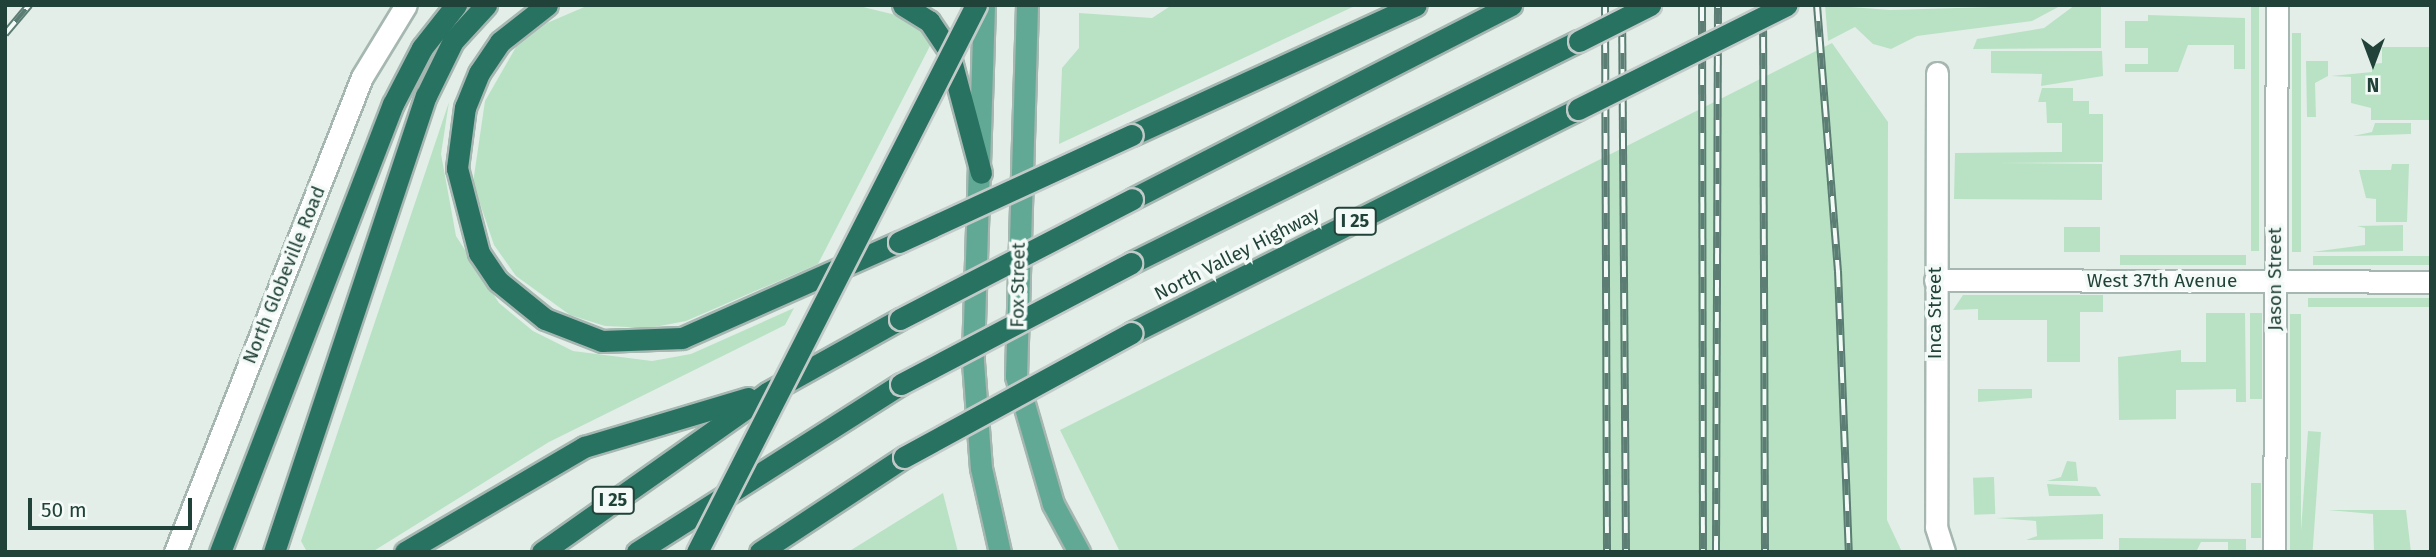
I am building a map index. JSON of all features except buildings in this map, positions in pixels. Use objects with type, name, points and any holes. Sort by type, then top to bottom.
[{"type":"highway","points":[[220,552],[393,104],[422,48],[456,5]]},
{"type":"highway","points":[[274,552],[426,96],[453,41],[485,5]]},
{"type":"highway","points":[[547,5],[500,43],[479,73],[460,128],[457,168],[479,253],[498,281],[545,319],[602,341],[682,338],[899,242],[1416,5]]},
{"type":"highway","points":[[903,5],[929,21],[948,49],[981,173]]},
{"type":"highway","points":[[697,552],[976,5]]},
{"type":"highway","name":"I 25","points":[[542,552],[766,393],[900,319],[1511,5]]},
{"type":"highway","points":[[637,552],[901,384],[1131,263],[1650,5]]},
{"type":"highway","name":"North Valley Highway","points":[[760,552],[905,457],[1131,332],[1787,5]]},
{"type":"highway","points":[[405,552],[584,447],[766,393]]},
{"type":"main road","points":[[984,5],[981,173],[973,362],[990,511],[1002,552]]},
{"type":"main road","name":"Fox Street","points":[[1027,5],[1016,376],[1053,504],[1079,552]]},
{"type":"street","name":"North Globeville Road","points":[[175,552],[362,77],[406,5]]},
{"type":"street","name":"Jason Street","points":[[2274,552],[2277,5]]},
{"type":"street","name":"Inca Street","points":[[1937,74],[1936,527],[1944,552]]},
{"type":"street","name":"West 37th Avenue","points":[[1935,280],[2431,282]]},
{"type":"green space","points":[[589,5],[855,5],[904,17],[927,35],[932,42],[818,264],[686,321],[649,328],[605,326],[570,315],[516,276],[494,245],[473,183],[485,101],[516,47],[547,23]]},
{"type":"green space","points":[[1172,5],[1357,5],[1059,144],[1062,68],[1079,48],[1079,13],[1152,18]]},
{"type":"green space","points":[[1825,5],[1890,10],[2062,5],[2032,21],[1917,36],[1891,49],[1873,44],[1855,27],[1828,41]]},
{"type":"green space","points":[[2075,5],[2101,5],[2101,48],[1973,49],[1977,39],[2044,28]]},
{"type":"green space","points":[[2251,5],[2259,5],[2259,251],[2251,251]]},
{"type":"green space","points":[[2148,15],[2245,18],[2245,69],[2234,69],[2234,45],[2188,45],[2178,72],[2125,72],[2125,64],[2148,64],[2148,48],[2125,48],[2125,21],[2148,21]]},
{"type":"green space","points":[[2292,33],[2301,33],[2301,252],[2292,252]]},
{"type":"green space","points":[[1832,43],[1888,122],[1887,520],[1902,552],[1120,552],[1060,430]]},
{"type":"green space","points":[[2382,47],[2431,47],[2431,120],[2371,120],[2371,108],[2351,103],[2351,77],[2331,76],[2372,72],[2372,64],[2382,63]]},
{"type":"green space","points":[[1991,51],[2102,51],[2103,76],[2041,86],[2042,74],[1991,73]]},
{"type":"green space","points":[[2306,61],[2328,61],[2328,76],[2315,83],[2316,117],[2307,117]]},
{"type":"green space","points":[[2042,88],[2073,88],[2073,101],[2089,101],[2089,114],[2103,114],[2103,162],[1997,163],[2102,164],[2102,200],[1954,199],[1955,153],[2062,152],[2062,123],[2047,123],[2046,102],[2038,102]]},
{"type":"green space","points":[[449,102],[441,154],[456,236],[499,303],[533,331],[573,351],[652,361],[691,354],[794,308],[785,325],[549,442],[372,552],[307,552],[301,541]]},
{"type":"green space","points":[[2375,123],[2411,123],[2411,134],[2353,136],[2372,132]]},
{"type":"green space","points":[[2392,164],[2409,164],[2407,222],[2376,222],[2376,199],[2366,198],[2359,170],[2391,170]]},
{"type":"green space","points":[[2403,225],[2403,251],[2312,252],[2365,245],[2365,228],[2357,226]]},
{"type":"green space","points":[[2064,227],[2100,227],[2100,252],[2064,252]]},
{"type":"green space","points":[[2120,255],[2246,255],[2246,265],[2120,265]]},
{"type":"green space","points":[[2313,256],[2431,256],[2431,265],[2313,265]]},
{"type":"green space","points":[[1963,295],[2103,295],[2103,312],[2080,312],[2080,362],[2047,362],[2047,320],[1978,320],[1978,309],[1953,310]]},
{"type":"green space","points":[[2308,298],[2429,298],[2429,307],[2308,307]]},
{"type":"green space","points":[[2206,313],[2245,313],[2246,402],[2236,402],[2236,389],[2176,390],[2176,419],[2119,420],[2118,357],[2181,350],[2181,362],[2206,362]]},
{"type":"green space","points":[[2250,313],[2262,313],[2262,399],[2250,399]]},
{"type":"green space","points":[[2290,314],[2301,314],[2301,552],[2290,552]]},
{"type":"green space","points":[[1978,389],[2032,389],[2032,398],[1978,402]]},
{"type":"green space","points":[[2308,431],[2321,432],[2313,552],[2300,552]]},
{"type":"green space","points":[[2067,461],[2076,462],[2078,481],[2047,481],[2061,477]]},
{"type":"green space","points":[[1994,477],[1995,514],[1974,515],[1973,478]]},
{"type":"green space","points":[[2251,483],[2261,483],[2261,538],[2251,538]]},
{"type":"green space","points":[[2047,484],[2096,487],[2101,496],[2049,496]]},
{"type":"green space","points":[[943,493],[958,552],[848,552]]},
{"type":"green space","points":[[2328,510],[2406,510],[2411,552],[2374,552],[2373,514]]},
{"type":"green space","points":[[2103,514],[2103,539],[2026,540],[2037,536],[2036,521],[1996,518]]},
{"type":"green space","points":[[2119,538],[2246,539],[2246,552],[2228,550],[2228,542],[2201,542],[2196,552],[2119,552]]},
{"type":"railway","points":[[5,34],[29,5]]},
{"type":"railway","points":[[1605,5],[1607,552]]},
{"type":"railway","points":[[1622,5],[1626,552]]},
{"type":"railway","points":[[1702,5],[1703,552]]},
{"type":"railway","points":[[1716,552],[1718,5]]},
{"type":"railway","points":[[1763,5],[1765,552]]},
{"type":"railway","points":[[1817,5],[1838,271],[1849,552]]}]
